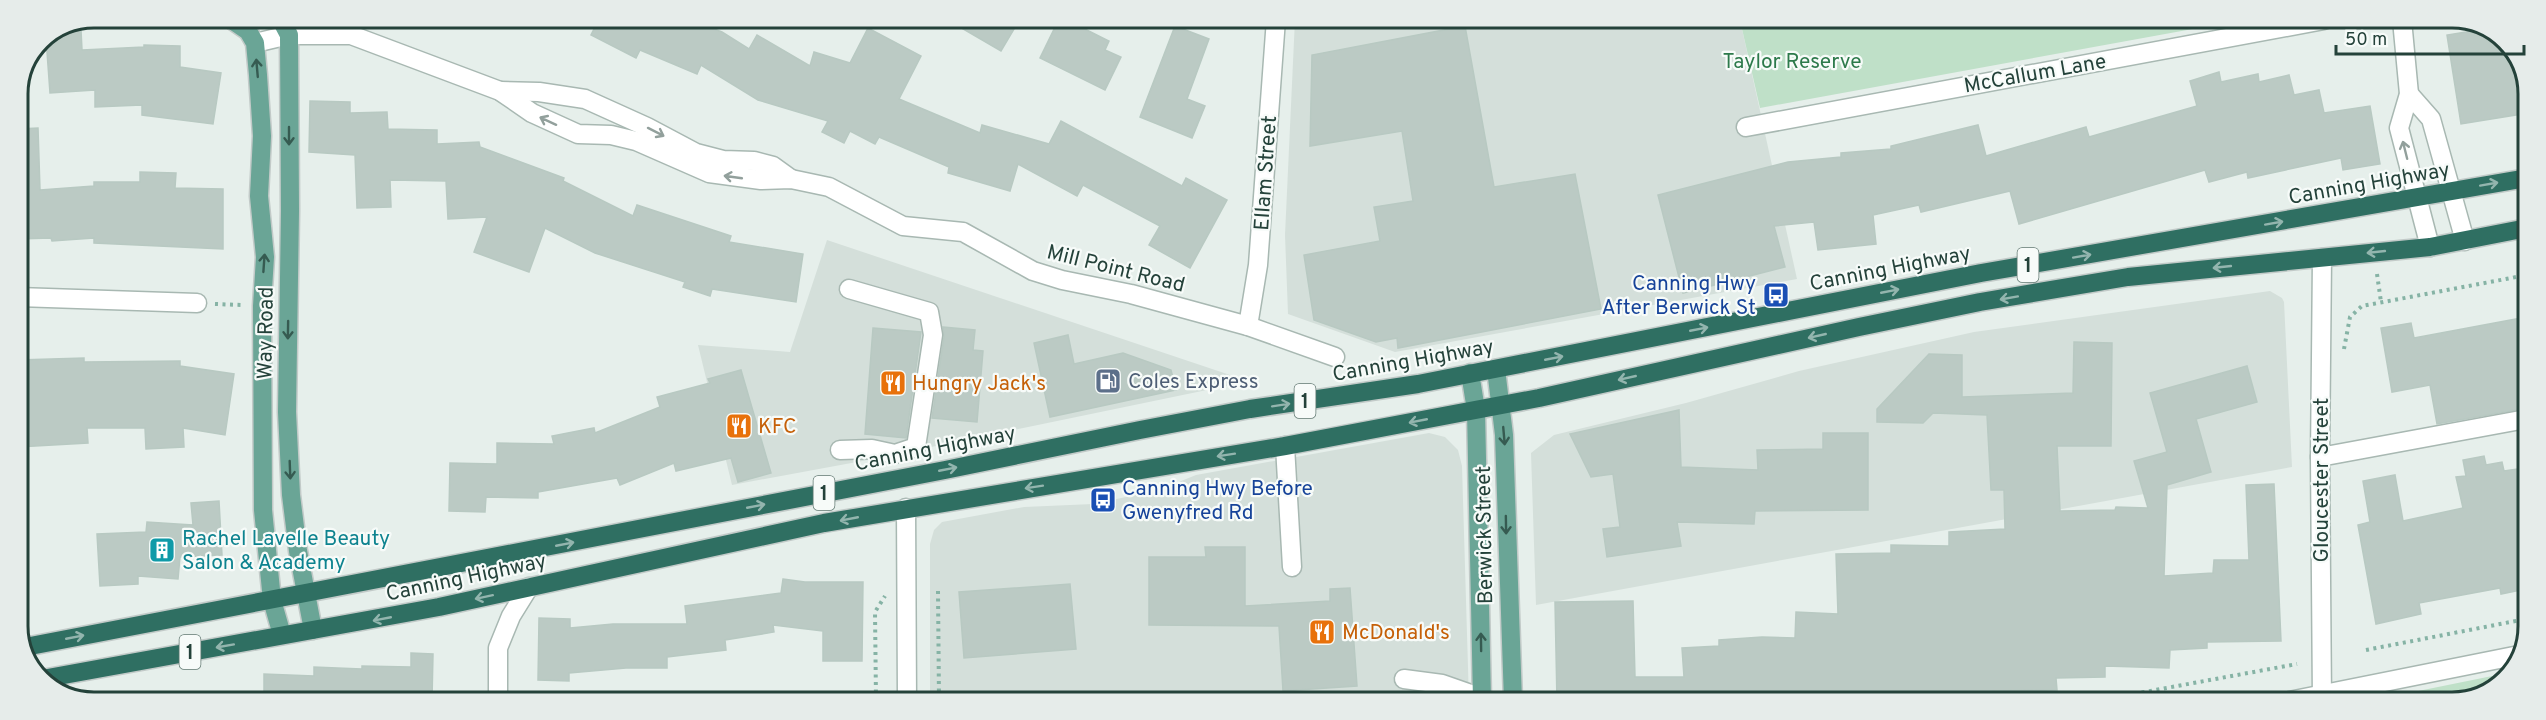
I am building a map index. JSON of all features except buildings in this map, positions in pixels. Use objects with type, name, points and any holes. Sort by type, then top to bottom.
[{"type":"highway","name":"Canning Highway","points":[[32,646],[1162,426],[1496,369],[1981,273],[2517,180]]},
{"type":"highway","name":"Canning Highway","points":[[53,677],[386,618],[657,558],[906,508],[1285,446],[1476,410],[1980,302],[2128,277],[2430,247],[2517,230]]},
{"type":"main road","points":[[244,28],[255,43]]},
{"type":"main road","points":[[285,28],[289,35]]},
{"type":"main road","name":"Way Road","points":[[289,35],[290,211],[287,412],[291,495],[298,551],[313,630]]},
{"type":"main road","name":"Way Road","points":[[255,43],[262,136],[259,196],[265,248],[261,324],[263,510],[272,600],[282,635]]},
{"type":"main road","name":"Berwick Street","points":[[1496,369],[1504,435],[1513,692]]},
{"type":"main road","name":"Berwick Street","points":[[1470,373],[1476,410],[1482,692]]},
{"type":"street","name":"Ellam Street","points":[[1248,326],[1258,265],[1275,28]]},
{"type":"street","name":"McCallum Lane","points":[[1746,127],[2281,28]]},
{"type":"street","points":[[2403,28],[2409,94],[2399,128],[2430,247]]},
{"type":"street","name":"Mill Point Road","points":[[255,43],[289,35],[351,35],[500,91],[532,113],[578,134],[611,135],[631,131]]},
{"type":"street","name":"Mill Point Road","points":[[500,91],[539,92],[585,99],[631,131],[709,173],[760,180],[791,179],[829,187],[903,226],[963,232],[1042,274],[1131,294],[1248,326],[1335,357]]},
{"type":"street","points":[[2409,94],[2431,120],[2466,240]]},
{"type":"street","name":"Gloucester Street","points":[[2322,258],[2320,457],[2322,692]]},
{"type":"street","points":[[840,450],[872,449],[895,454],[916,447],[933,335],[929,312],[849,289]]},
{"type":"street","points":[[28,297],[197,303]]},
{"type":"street","points":[[2320,457],[2518,421]]},
{"type":"street","points":[[1285,446],[1292,567]]},
{"type":"street","points":[[906,508],[907,692]]},
{"type":"street","points":[[498,692],[498,648],[511,616],[529,587]]},
{"type":"street","points":[[2353,692],[2510,657]]},
{"type":"street","points":[[1404,680],[1442,684],[1462,692]]},
{"type":"path","points":[[2377,274],[2381,302]]},
{"type":"path","points":[[2344,351],[2350,317],[2362,306],[2517,277]]},
{"type":"path","points":[[938,591],[939,692]]},
{"type":"path","points":[[876,692],[875,612],[886,593]]},
{"type":"path","points":[[2366,650],[2518,621]]},
{"type":"path","points":[[2144,692],[2297,664]]},
{"type":"shaded area","points":[[1295,28],[1742,28],[1797,279],[1395,352],[1288,314],[1285,235]]},
{"type":"shaded area","points":[[827,240],[1230,375],[1231,385],[873,459],[732,485],[698,345],[790,352]]},
{"type":"shaded area","points":[[2270,291],[2282,298],[2284,302],[2292,467],[1536,605],[1531,453],[1554,435],[1686,403],[1799,371],[1974,332]]},
{"type":"shaded area","points":[[1429,433],[1445,437],[1458,450],[1462,466],[1469,692],[930,692],[930,544],[934,530],[942,522],[1024,507],[1093,504],[1159,490],[1196,475]]},
{"type":"green space","name":"Taylor Reserve","points":[[1742,28],[2198,28],[1760,108]]},
{"type":"green space","points":[[2494,676],[2481,685],[2464,690],[2413,692]]},
{"type":"place","name":"Canning Hwy After Berwick St","points":[[1776,295]]},
{"type":"place","name":"Coles Express","points":[[1108,381]]},
{"type":"place","name":"Hungry Jack's","points":[[893,383]]},
{"type":"place","name":"KFC","points":[[739,426]]},
{"type":"place","name":"Canning Hwy Before Gwenyfred Rd","points":[[1103,500]]},
{"type":"place","name":"Rachel Lavelle Beauty Salon & Academy","points":[[162,550]]},
{"type":"place","name":"McDonald's","points":[[1322,632]]}]
